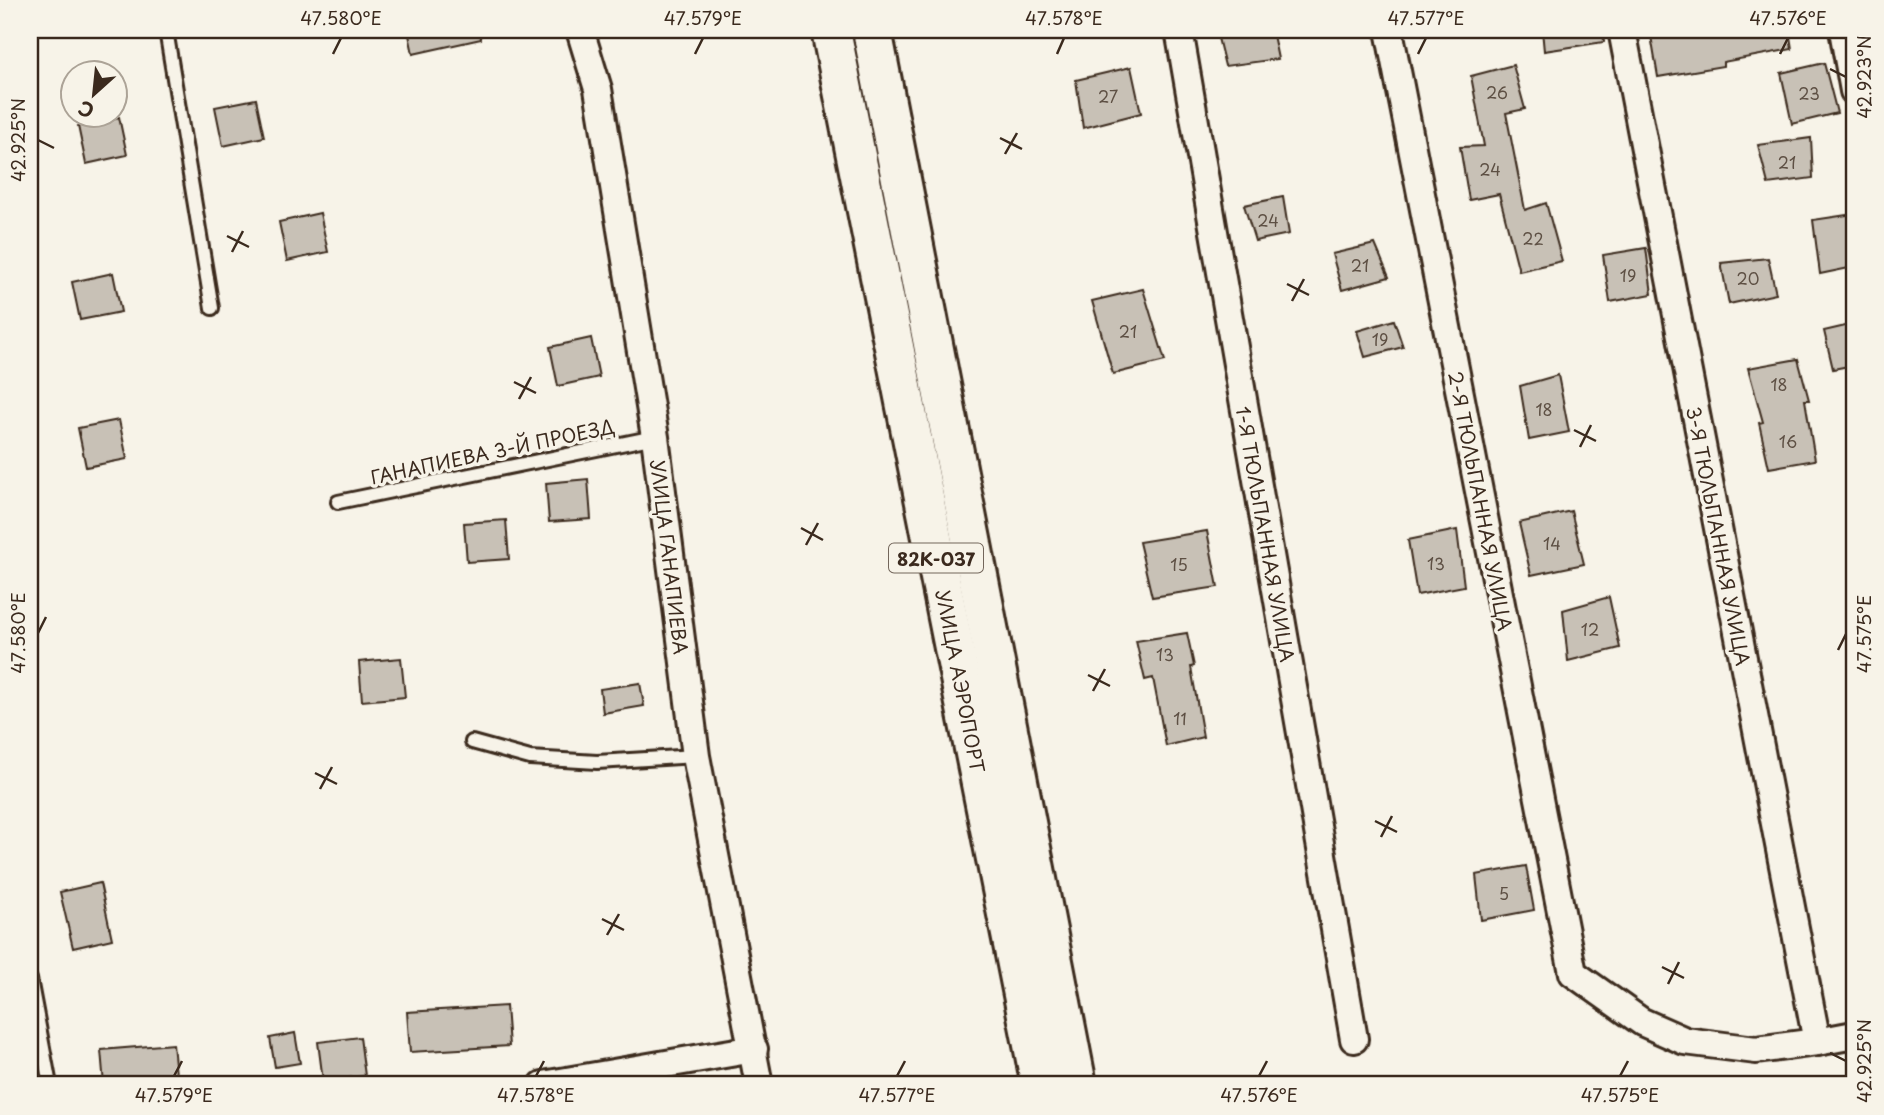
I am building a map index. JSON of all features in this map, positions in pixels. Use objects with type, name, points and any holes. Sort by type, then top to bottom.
[{"type":"main road","name":"УЛИЦА АЭРОПОРТ","points":[[831,30],[1041,1085]]},
{"type":"main road","name":"УЛИЦА АЭРОПОРТ","points":[[872,30],[1077,1085]]},
{"type":"street","name":"УЛИЦА ГАНАПИЕВА","points":[[580,30],[598,89],[654,437],[696,756],[760,1085]]},
{"type":"street","name":"1-Я ТЮЛЬПАННАЯ УЛИЦА","points":[[1178,30],[1354,1039]]},
{"type":"street","name":"2-Я ТЮЛЬПАННАЯ УЛИЦА","points":[[1390,30],[1573,973],[1642,1022],[1685,1041],[1756,1050],[1817,1042]]},
{"type":"street","name":"3-Я ТЮЛЬПАННАЯ УЛИЦА","points":[[1622,30],[1817,1042]]},
{"type":"street","points":[[1843,30],[1854,90]]},
{"type":"street","points":[[1817,1042],[1854,1035]]},
{"type":"street","points":[[543,1085],[754,1049]]},
{"type":"lane","points":[[166,30],[212,308]]},
{"type":"lane","name":"ГАНАПИЕВА 3-Й ПРОЕЗД","points":[[338,502],[654,437]]},
{"type":"lane","points":[[472,742],[530,758],[597,762],[696,756]]},
{"type":"lane","points":[[30,979],[50,1085]]},
{"type":"building","points":[[408,30],[480,30],[481,39],[413,54]]},
{"type":"building","points":[[1216,30],[1272,30],[1278,59],[1225,66]]},
{"type":"building","points":[[1542,30],[1603,30],[1604,42],[1544,51]]},
{"type":"building","points":[[1650,30],[1789,30],[1792,49],[1723,62],[1723,66],[1658,77]]},
{"type":"building","points":[[1824,63],[1837,113],[1792,124],[1781,73]]},
{"type":"building","points":[[1513,65],[1525,109],[1506,113],[1525,210],[1546,203],[1562,261],[1519,271],[1499,194],[1469,200],[1460,147],[1484,146],[1471,76]]},
{"type":"building","points":[[1131,67],[1141,113],[1083,128],[1076,80]]},
{"type":"building","points":[[256,99],[264,137],[223,146],[215,107]]},
{"type":"building","points":[[79,130],[122,130],[127,155],[86,164]]},
{"type":"building","points":[[1811,138],[1813,178],[1768,184],[1758,145]]},
{"type":"building","points":[[1283,197],[1289,234],[1255,241],[1244,205]]},
{"type":"building","points":[[320,213],[328,252],[287,261],[279,222]]},
{"type":"building","points":[[1854,214],[1854,267],[1820,274],[1813,220]]},
{"type":"building","points":[[1375,244],[1389,277],[1342,290],[1332,254]]},
{"type":"building","points":[[1646,248],[1652,294],[1610,302],[1603,255]]},
{"type":"building","points":[[1768,258],[1776,294],[1729,304],[1721,263]]},
{"type":"building","points":[[113,273],[121,312],[80,320],[72,282]]},
{"type":"building","points":[[1143,289],[1165,361],[1113,374],[1092,301]]},
{"type":"building","points":[[1394,320],[1403,347],[1365,357],[1357,331]]},
{"type":"building","points":[[1854,324],[1854,365],[1833,369],[1824,331]]},
{"type":"building","points":[[591,338],[599,377],[558,386],[550,347]]},
{"type":"building","points":[[1798,359],[1809,400],[1805,400],[1815,460],[1769,468],[1759,423],[1763,422],[1748,368]]},
{"type":"building","points":[[1558,375],[1569,432],[1529,440],[1520,386]]},
{"type":"building","points":[[119,420],[127,459],[86,467],[78,428]]},
{"type":"building","points":[[588,479],[591,519],[549,522],[546,483]]},
{"type":"building","points":[[1571,511],[1584,564],[1531,575],[1519,523]]},
{"type":"building","points":[[506,520],[509,559],[467,562],[464,523]]},
{"type":"building","points":[[1457,530],[1464,586],[1417,595],[1408,540]]},
{"type":"building","points":[[1207,531],[1218,587],[1152,597],[1139,542]]},
{"type":"building","points":[[1609,597],[1620,648],[1568,661],[1563,610]]},
{"type":"building","points":[[1187,633],[1203,737],[1166,746],[1153,678],[1145,680],[1136,641]]},
{"type":"building","points":[[401,658],[405,697],[362,701],[359,662]]},
{"type":"building","points":[[640,683],[644,706],[603,713],[600,689]]},
{"type":"building","points":[[1526,866],[1534,910],[1481,920],[1476,875]]},
{"type":"building","points":[[100,883],[112,939],[73,948],[60,892]]},
{"type":"building","points":[[506,1006],[509,1046],[410,1052],[407,1012]]},
{"type":"building","points":[[295,1033],[300,1063],[275,1067],[270,1038]]},
{"type":"building","points":[[360,1037],[365,1076],[323,1081],[318,1042]]},
{"type":"building","points":[[173,1044],[177,1085],[104,1085],[101,1050]]}]
